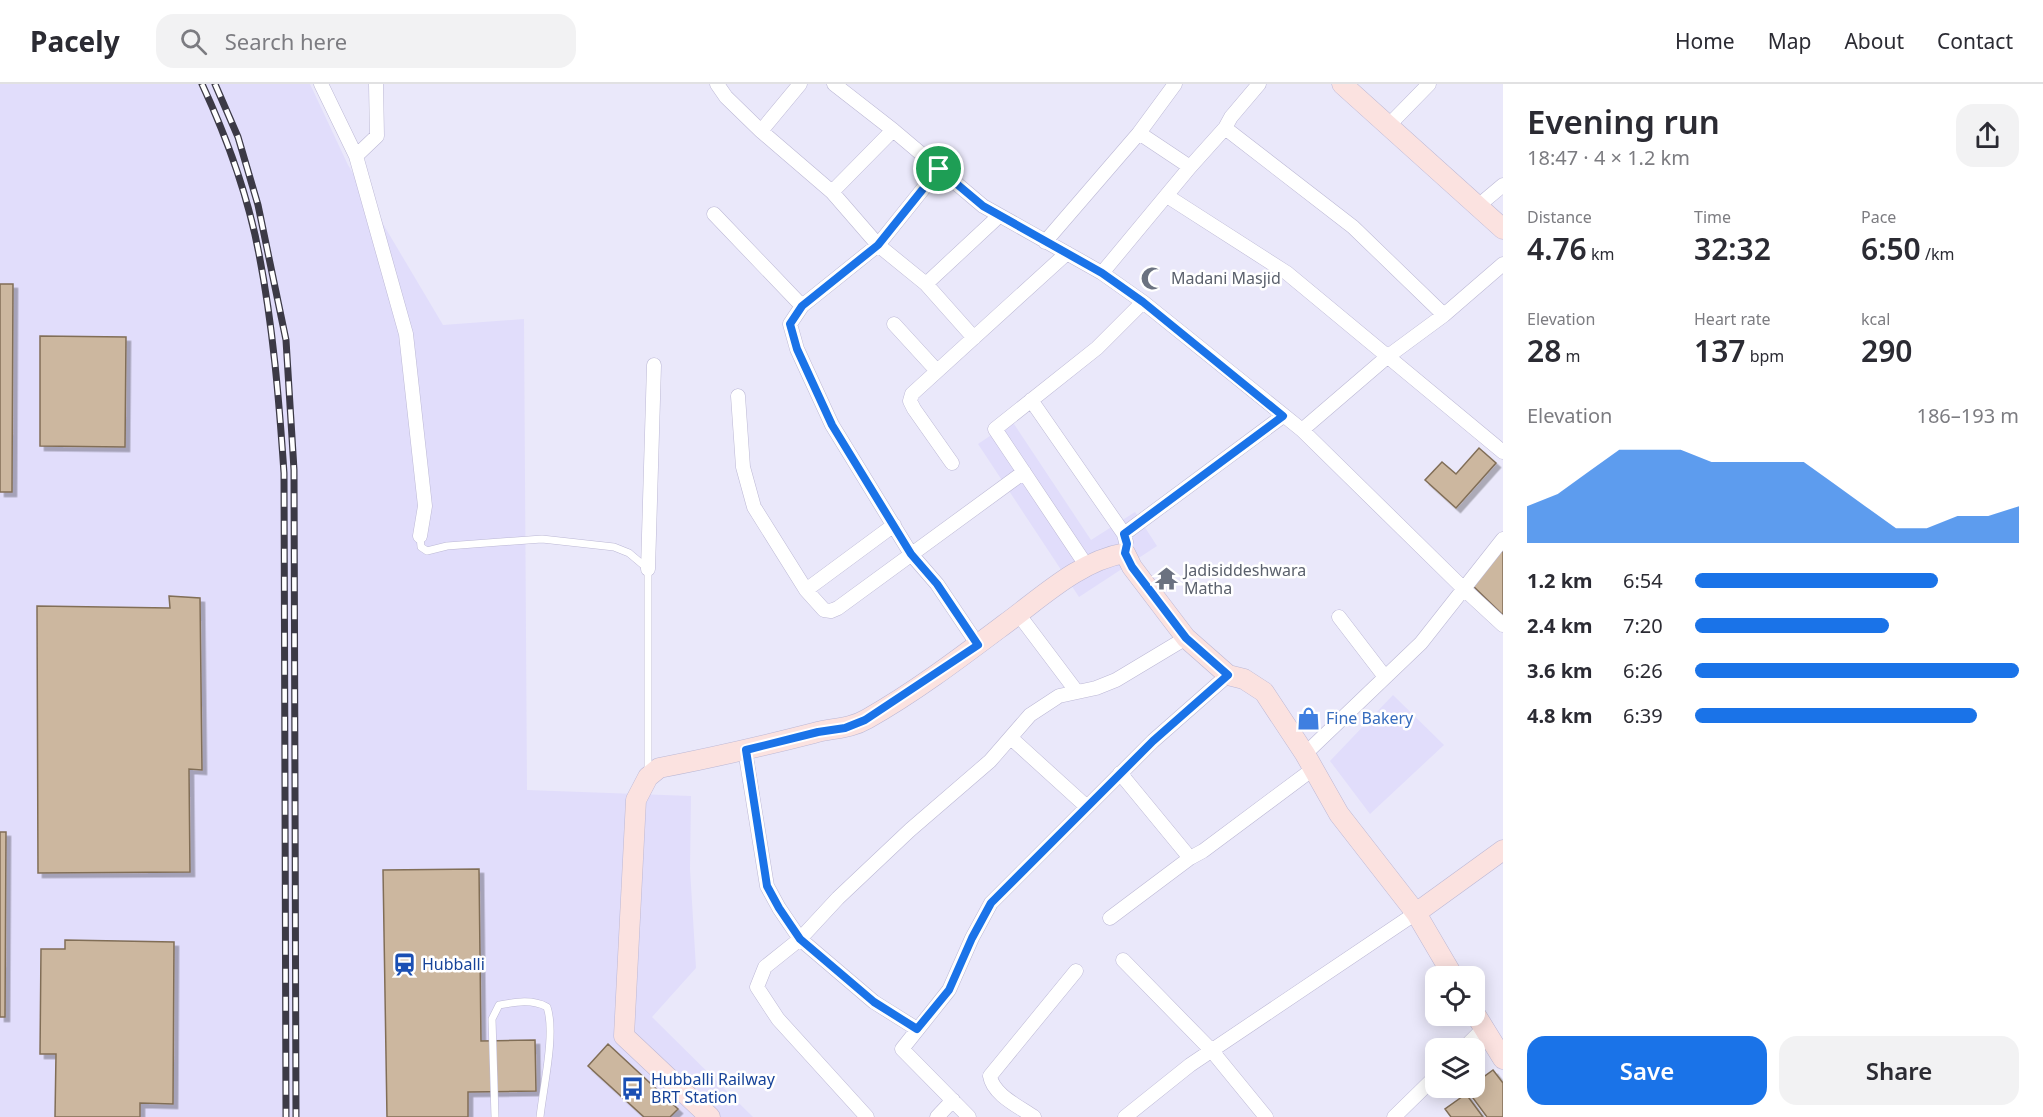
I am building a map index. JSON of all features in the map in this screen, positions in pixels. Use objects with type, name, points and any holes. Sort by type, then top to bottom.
[{"type":"street","points":[[321,84],[356,156],[406,334],[425,506],[420,536]]},
{"type":"street","points":[[356,156],[377,136],[376,84]]},
{"type":"street","points":[[717,84],[726,97],[761,131],[832,192],[878,245],[926,284],[974,338]]},
{"type":"street","points":[[761,131],[800,84]]},
{"type":"street","points":[[834,84],[983,206],[1102,273],[1143,302],[1302,430],[1503,625]]},
{"type":"street","points":[[1045,242],[1139,132],[1175,84]]},
{"type":"street","points":[[1102,273],[1225,128],[1231,117],[1259,84]]},
{"type":"street","points":[[1342,84],[1503,229]]},
{"type":"street","points":[[1389,125],[1429,84]]},
{"type":"street","points":[[1225,128],[1353,227],[1444,315]]},
{"type":"street","points":[[832,192],[893,130]]},
{"type":"street","points":[[1139,132],[1190,167]]},
{"type":"street","points":[[939,169],[878,245],[802,306],[790,324],[797,349],[832,425],[911,554],[937,584],[978,645]]},
{"type":"street","points":[[1478,206],[1503,185]]},
{"type":"street","points":[[1167,196],[1287,273],[1503,452]]},
{"type":"street","points":[[714,214],[802,306]]},
{"type":"street","points":[[926,284],[999,216]]},
{"type":"street","points":[[952,463],[914,409],[910,401],[912,394],[1066,254]]},
{"type":"street","points":[[1302,430],[1387,357],[1444,315],[1503,264]]},
{"type":"street","points":[[1086,565],[995,429],[1097,348],[1143,302]]},
{"type":"street","points":[[894,324],[937,370]]},
{"type":"street","points":[[648,569],[654,365]]},
{"type":"street","points":[[738,396],[742,466],[754,507],[806,590],[824,610],[831,611],[838,608],[1024,472]]},
{"type":"street","points":[[1031,400],[1124,543],[1132,567],[1186,638],[1228,675],[1244,679],[1264,692],[1339,814],[1416,913],[1447,966]]},
{"type":"street","points":[[710,1117],[624,1036],[636,800],[648,777],[659,768],[845,728],[865,720],[978,645],[1086,565],[1110,556],[1283,416]]},
{"type":"street","points":[[806,590],[894,525]]},
{"type":"street","points":[[1110,918],[1190,858],[1203,851],[1309,762],[1385,677],[1421,643],[1503,539]]},
{"type":"street","points":[[1019,615],[1077,692]]},
{"type":"street","points":[[1339,617],[1385,677]]},
{"type":"street","points":[[867,1117],[778,1019],[757,987],[765,968],[800,939],[838,898],[910,830],[990,761],[1030,715],[1059,696],[1116,681],[1186,638]]},
{"type":"street","points":[[969,1117],[902,1049],[949,990],[972,938],[991,903],[1153,741],[1228,675]]},
{"type":"street","points":[[1011,738],[1087,807]]},
{"type":"street","points":[[746,750],[767,886],[800,939],[874,1002],[917,1029]]},
{"type":"street","points":[[1120,773],[1190,858]]},
{"type":"street","points":[[1125,1117],[1190,1065],[1416,913],[1503,850]]},
{"type":"street","points":[[1123,960],[1212,1051],[1266,1117]]},
{"type":"street","points":[[1034,1117],[1002,1095],[991,1083],[990,1076],[1076,971]]},
{"type":"street","points":[[1483,1026],[1502,1058]]},
{"type":"street","points":[[1394,1117],[1425,1087]]},
{"type":"street","points":[[937,1117],[953,1100]]},
{"type":"lane","points":[[420,536],[421,547],[427,551],[447,546],[542,539],[614,547],[629,553],[648,569],[648,777]]},
{"type":"lane","points":[[495,1117],[492,1019],[500,1005],[519,1002],[538,1002],[547,1007],[550,1016],[550,1041],[540,1117]]},
{"type":"shaded area","points":[[0,84],[310,84],[348,165],[443,325],[524,319],[527,790],[691,796],[690,869],[696,968],[652,1017],[753,1117],[0,1117]]},
{"type":"shaded area","points":[[1012,421],[1091,540],[1135,512],[1157,546],[1079,597],[978,444]]},
{"type":"shaded area","points":[[1393,695],[1444,745],[1370,814],[1330,761]]},
{"type":"building","points":[[0,284],[13,284],[12,492],[0,492]]},
{"type":"building","points":[[40,336],[126,337],[125,447],[40,446]]},
{"type":"building","points":[[1479,448],[1496,463],[1456,508],[1425,480],[1442,462],[1456,474]]},
{"type":"building","points":[[1503,550],[1503,615],[1471,584]]},
{"type":"building","points":[[169,596],[200,598],[202,770],[189,769],[190,872],[38,873],[37,606],[170,608]]},
{"type":"building","points":[[0,832],[6,832],[5,1017],[0,1017]]},
{"type":"building","points":[[479,869],[481,1041],[535,1040],[536,1091],[468,1092],[468,1117],[387,1117],[383,870]]},
{"type":"building","points":[[65,940],[174,942],[173,1104],[140,1103],[140,1117],[55,1117],[56,1054],[40,1054],[41,949],[65,949]]},
{"type":"building","name":"Hubballi Railway BRT Station","points":[[608,1044],[678,1109],[670,1117],[644,1117],[588,1066]]},
{"type":"building","points":[[1493,1070],[1503,1083],[1503,1117],[1487,1117],[1473,1098],[1485,1098],[1485,1076]]},
{"type":"building","points":[[1460,1098],[1469,1098],[1483,1117],[1451,1117],[1445,1109]]},
{"type":"railway","points":[[202,84],[236,168],[254,232],[268,308],[280,418],[284,473],[286,1117]]},
{"type":"railway","points":[[215,84],[238,137],[258,205],[286,340],[294,470],[296,1117]]},
{"type":"place","name":"Madani Masjid","points":[[1153,278]]},
{"type":"place","name":"Jadisiddeshwara Matha","points":[[1166,579]]},
{"type":"place","name":"Fine Bakery","points":[[1308,718]]},
{"type":"place","name":"Hubballi","points":[[404,964]]},
{"type":"place","name":"Hubballi Railway BRT Station","points":[[633,1088]]},
{"type":"route","points":[[939,169],[983,206],[1102,273],[1143,302],[1283,416],[1124,534],[1127,544],[1125,553],[1132,567],[1186,638],[1228,675],[1153,741],[991,903],[972,938],[949,990],[917,1029],[874,1002],[800,939],[779,908],[767,886],[746,750],[818,732],[845,728],[865,720],[978,645],[937,584],[911,554],[832,425],[797,349],[790,324],[802,306],[878,245],[939,169]]}]
